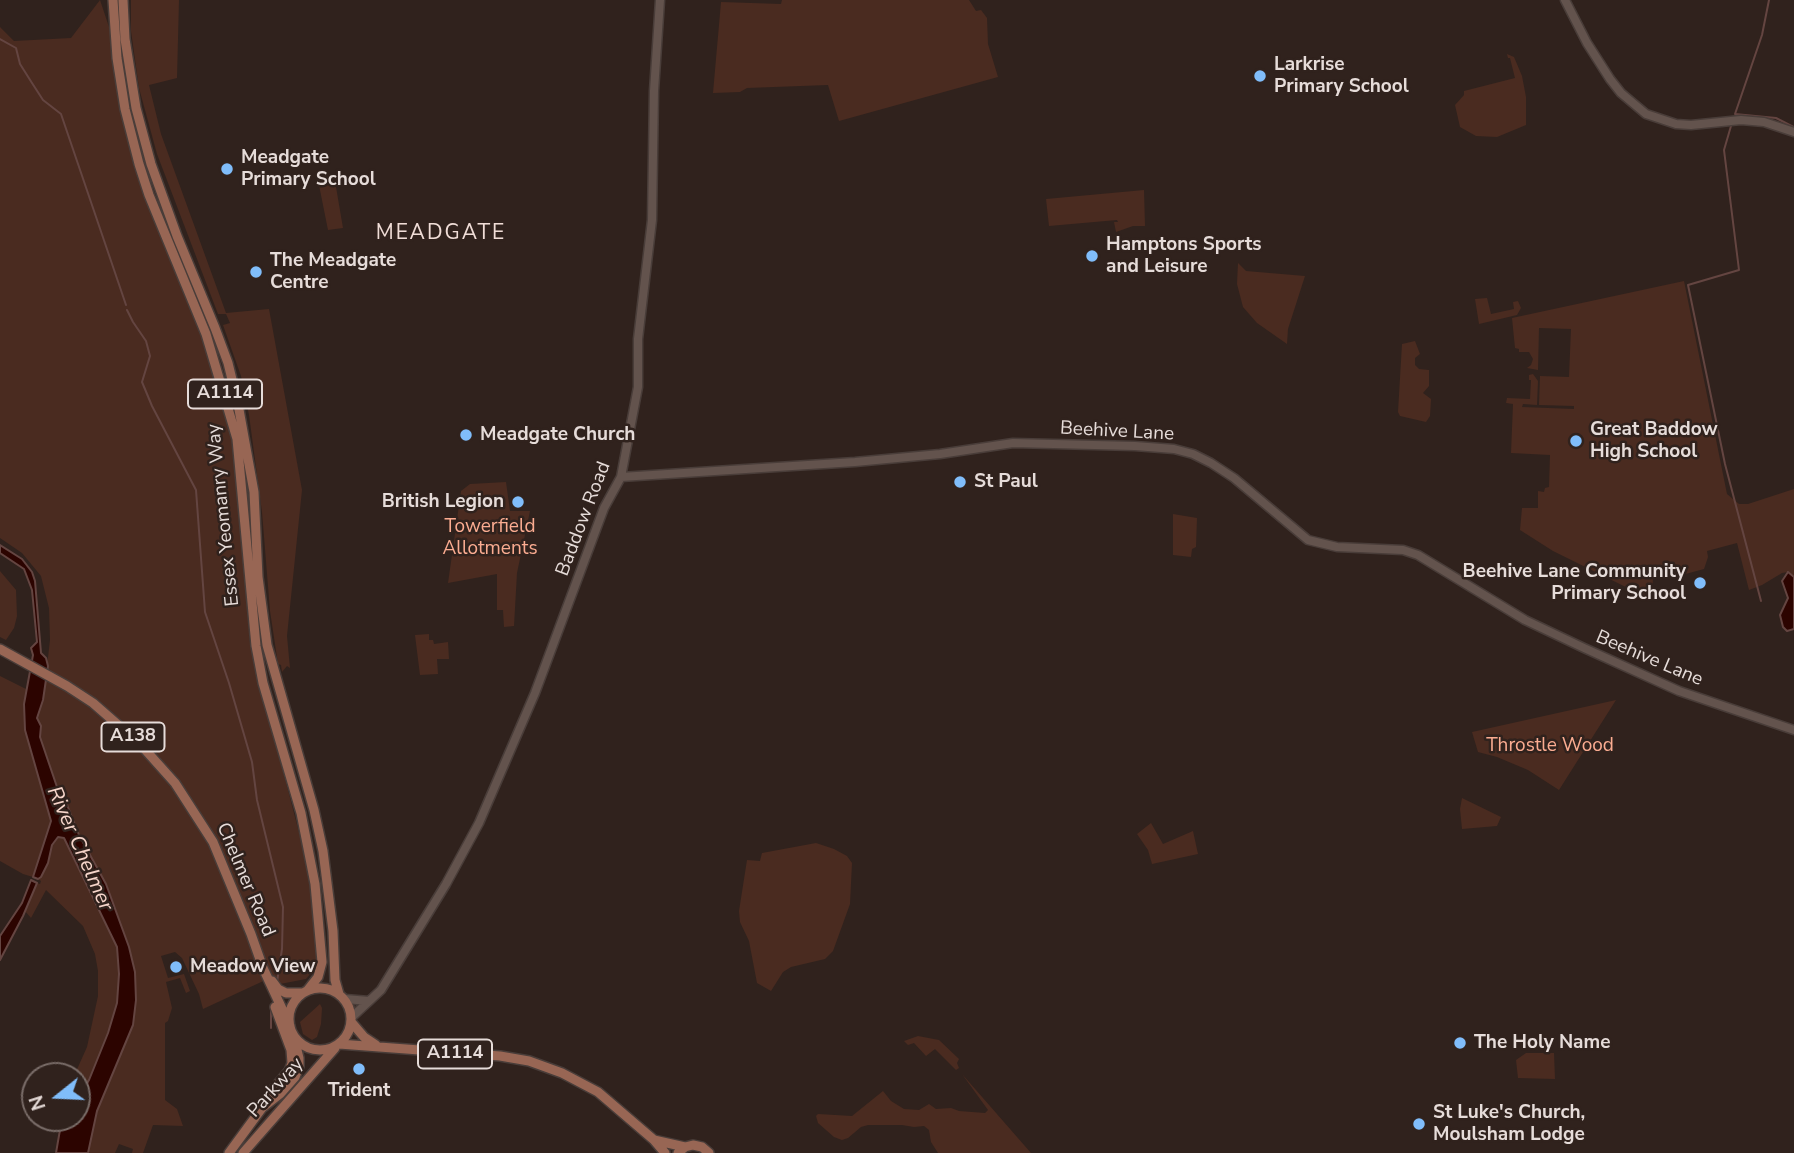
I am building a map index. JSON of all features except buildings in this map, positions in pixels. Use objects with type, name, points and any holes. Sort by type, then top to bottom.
[{"type":"main road","name":"Essex Yeomanry Way","points":[[113,0],[117,58],[125,109],[139,164],[212,353],[237,439],[256,646],[263,683],[301,813],[315,884],[322,962],[318,977],[305,992]]},
{"type":"main road","name":"Essex Yeomanry Way","points":[[123,0],[125,39],[136,108],[150,164],[228,363],[239,404],[254,492],[258,577],[267,645],[323,851],[342,996]]},
{"type":"main road","name":"Baddow Road","points":[[352,1020],[377,995],[410,944],[479,823],[535,693],[604,508],[621,477],[638,387],[638,339],[652,220],[654,91],[660,0]]},
{"type":"main road","points":[[1565,0],[1587,43],[1610,79],[1621,93],[1646,114],[1676,124],[1741,120],[1765,122],[1794,132]]},
{"type":"main road","name":"Beehive Lane","points":[[621,477],[855,462],[979,450],[1013,443],[1174,449],[1193,454],[1234,478],[1308,540],[1337,547],[1402,550],[1418,555],[1525,620],[1584,648],[1679,691],[1794,730]]},
{"type":"main road","name":"Chelmer Road","points":[[0,649],[93,703],[141,745],[187,799],[224,866],[263,968],[290,1026]]},
{"type":"main road","name":"Chelmer Road","points":[[263,968],[278,989],[286,993],[305,992]]},
{"type":"main road","name":"A138","points":[[262,1108],[292,1063],[291,1050],[263,968]]},
{"type":"main road","points":[[305,992],[323,988],[342,996],[369,1001]]},
{"type":"main road","name":"A1114","points":[[290,1026],[293,1004],[305,992]]},
{"type":"main road","name":"A1114","points":[[342,996],[352,1020],[364,1037],[380,1047]]},
{"type":"main road","points":[[338,1046],[346,1037],[352,1020]]},
{"type":"main road","points":[[290,1026],[294,1036]]},
{"type":"main road","name":"A1114","points":[[294,1036],[306,1047],[315,1050],[338,1046],[380,1047],[500,1056],[529,1061],[562,1073],[598,1093],[654,1140],[665,1153]]},
{"type":"main road","name":"Parkway","points":[[229,1153],[262,1108],[280,1094],[295,1077],[299,1058],[294,1036]]},
{"type":"main road","name":"Parkway","points":[[243,1153],[338,1046]]},
{"type":"main road","name":"A1114","points":[[654,1140],[682,1150],[698,1145],[709,1153]]},
{"type":"green space","points":[[100,0],[110,30],[120,103],[134,167],[205,337],[232,434],[250,644],[308,867],[319,945],[316,967],[306,979],[280,984],[272,977],[203,1009],[182,958],[175,952],[161,956],[168,978],[184,974],[190,991],[186,993],[180,978],[166,982],[172,1008],[165,1023],[165,1100],[177,1109],[183,1126],[153,1125],[143,1153],[132,1153],[133,1149],[119,1144],[115,1153],[88,1153],[97,1111],[133,1025],[119,923],[106,884],[79,835],[62,792],[57,787],[40,737],[41,726],[37,718],[43,700],[50,640],[49,608],[41,576],[22,553],[0,538],[0,27],[14,41],[71,38]]},
{"type":"green space","points":[[131,0],[179,0],[177,78],[149,85],[161,134],[226,313],[269,309],[302,490],[287,636],[290,668],[287,666],[282,672],[281,665],[278,664],[270,611],[262,512],[249,415],[241,376],[223,325],[230,323],[226,314],[218,314],[157,154],[139,88],[131,31]]},
{"type":"green space","points":[[782,0],[969,0],[976,11],[981,10],[987,18],[988,44],[998,77],[839,121],[828,85],[747,88],[740,92],[713,93],[721,2],[781,4]]},
{"type":"green space","points":[[1507,54],[1514,57],[1522,76],[1526,97],[1526,125],[1497,137],[1476,136],[1460,127],[1455,105],[1464,95],[1464,91],[1515,78]]},
{"type":"green space","points":[[335,181],[343,228],[328,230],[319,185]]},
{"type":"green space","points":[[1144,190],[1145,226],[1133,226],[1116,232],[1114,222],[1118,222],[1117,220],[1049,226],[1046,199]]},
{"type":"green space","points":[[1238,263],[1246,271],[1305,276],[1288,329],[1287,344],[1257,323],[1243,307],[1237,284]]},
{"type":"green space","name":"Great Baddow High School","points":[[1684,281],[1727,494],[1739,504],[1748,504],[1794,489],[1794,577],[1788,572],[1782,573],[1749,590],[1737,543],[1707,551],[1704,569],[1667,579],[1665,572],[1653,577],[1652,600],[1553,551],[1520,530],[1522,508],[1538,508],[1538,491],[1544,492],[1545,488],[1549,487],[1550,455],[1511,453],[1513,404],[1506,403],[1507,398],[1530,399],[1529,375],[1533,374],[1538,381],[1537,405],[1523,404],[1522,407],[1574,409],[1574,406],[1539,405],[1540,376],[1569,377],[1571,329],[1539,328],[1538,370],[1527,368],[1533,359],[1529,352],[1519,352],[1519,349],[1515,348],[1512,318]]},
{"type":"green space","points":[[1487,298],[1491,314],[1514,309],[1513,302],[1518,301],[1521,308],[1517,315],[1479,324],[1475,299]]},
{"type":"green space","points":[[1415,341],[1420,354],[1415,358],[1415,365],[1419,369],[1429,370],[1429,386],[1423,393],[1431,399],[1430,416],[1426,422],[1400,416],[1398,412],[1402,344]]},
{"type":"green space","name":"Towerfield Allotments","points":[[506,482],[510,511],[530,511],[517,573],[514,626],[504,627],[503,610],[497,610],[497,574],[448,583],[461,491],[470,484]]},
{"type":"green space","points":[[1173,514],[1197,518],[1196,547],[1192,549],[1191,557],[1173,555]]},
{"type":"green space","points":[[0,571],[16,590],[17,616],[14,628],[6,640],[0,637]]},
{"type":"green space","points":[[429,634],[429,640],[433,640],[434,644],[448,642],[449,659],[437,659],[438,674],[420,675],[415,635]]},
{"type":"green space","points":[[0,676],[28,690],[24,704],[25,730],[51,821],[33,877],[0,861]]},
{"type":"green space","name":"Throstle Wood","points":[[1616,700],[1559,790],[1528,770],[1478,752],[1472,732]]},
{"type":"green space","points":[[1462,798],[1501,817],[1497,826],[1462,829]]},
{"type":"green space","points":[[1151,823],[1163,844],[1193,831],[1198,854],[1152,864],[1148,850],[1137,834]]},
{"type":"green space","points":[[58,837],[64,838],[117,947],[117,1003],[91,1075],[91,1062],[80,1062],[87,1047],[98,996],[95,954],[83,926],[46,890],[31,918],[25,911],[37,883],[40,884],[38,879],[48,863],[52,845]]},
{"type":"green space","points":[[816,843],[847,856],[852,863],[850,904],[833,951],[825,959],[791,967],[783,972],[771,991],[757,983],[749,941],[740,922],[739,911],[747,860],[760,861],[762,853]]},
{"type":"green space","points":[[320,1004],[321,1024],[317,1037],[312,1040],[303,1034],[300,1022]]},
{"type":"green space","points":[[918,1036],[939,1040],[959,1059],[959,1068],[956,1070],[935,1049],[926,1056],[914,1043],[908,1045],[904,1041]]},
{"type":"green space","points":[[1526,1053],[1554,1053],[1555,1079],[1518,1078],[1516,1060]]},
{"type":"green space","points":[[962,1074],[1031,1153],[938,1153],[931,1142],[929,1130],[924,1126],[868,1125],[842,1140],[834,1137],[818,1123],[818,1114],[852,1116],[883,1091],[891,1101],[904,1109],[919,1110],[929,1104],[936,1109],[951,1108],[985,1113],[988,1110]]},
{"type":"water","name":"River Chelmer","points":[[0,545],[22,559],[35,581],[41,653],[48,666],[43,700],[37,718],[41,726],[40,737],[57,787],[62,792],[79,835],[106,884],[129,947],[135,972],[133,1025],[97,1111],[88,1153],[56,1153],[60,1132],[91,1132],[91,1075],[117,1003],[117,947],[64,838],[58,837],[52,845],[41,877],[33,877],[51,821],[25,730],[24,704],[33,655],[31,648],[37,642],[32,590],[24,569],[0,553]]},
{"type":"water","points":[[1788,572],[1794,577],[1794,629],[1787,631],[1780,615],[1788,598],[1782,581]]},
{"type":"water","points":[[31,880],[37,883],[0,960],[0,936],[22,903]]},
{"type":"waterway","points":[[1769,0],[1762,35],[1735,114],[1776,118],[1794,127]]},
{"type":"waterway","points":[[0,39],[16,48],[20,64],[43,100],[61,114],[126,305]]},
{"type":"waterway","points":[[1731,126],[1724,150],[1739,270],[1688,285],[1725,464],[1761,601]]},
{"type":"waterway","points":[[127,310],[146,341],[150,356],[142,382],[196,490],[205,612],[252,762],[257,800],[283,907],[282,949],[277,982]]},
{"type":"waterway","points":[[271,1010],[271,1028]]},
{"type":"place","name":"Larkrise Primary School","points":[[1260,76]]},
{"type":"place","name":"Meadgate Primary School","points":[[227,169]]},
{"type":"place","name":"Hamptons Sports and Leisure","points":[[1092,256]]},
{"type":"place","name":"The Meadgate Centre","points":[[256,272]]},
{"type":"place","name":"Meadgate Church","points":[[466,435]]},
{"type":"place","name":"Great Baddow High School","points":[[1576,441]]},
{"type":"place","name":"St Paul","points":[[960,482]]},
{"type":"place","name":"British Legion","points":[[518,502]]},
{"type":"place","name":"Beehive Lane Community Primary School","points":[[1700,583]]},
{"type":"place","name":"Meadow View","points":[[176,967]]},
{"type":"place","name":"The Holy Name","points":[[1460,1043]]},
{"type":"place","name":"Trident","points":[[359,1069]]},
{"type":"place","name":"St Luke's Church, Moulsham Lodge","points":[[1419,1124]]},
{"type":"district","name":"MEADGATE","points":[[441,234]]}]
